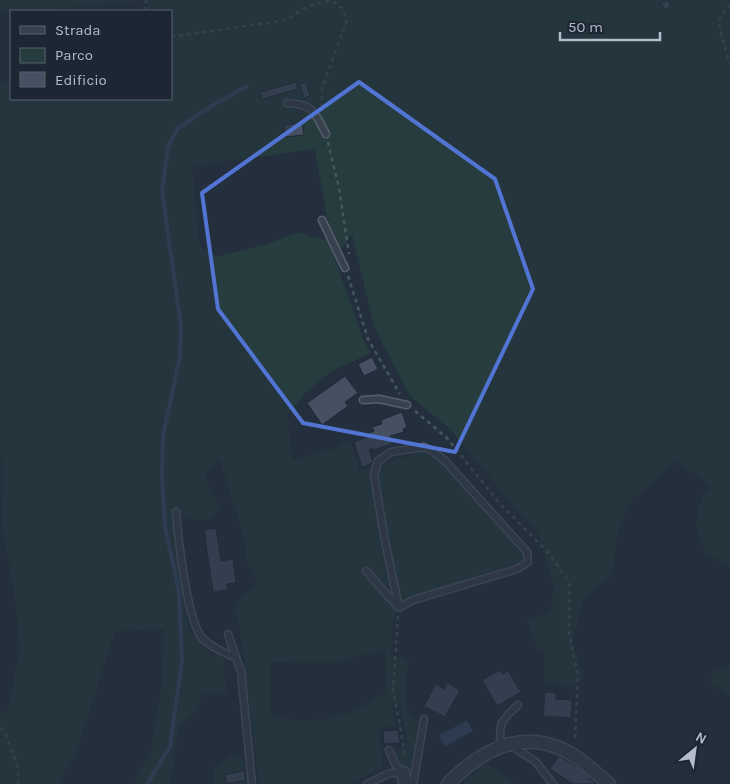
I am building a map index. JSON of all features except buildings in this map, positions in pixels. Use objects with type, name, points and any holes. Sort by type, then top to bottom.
[{"type":"street","points":[[448,784],[459,773],[504,745],[535,741],[566,751],[609,784]]},
{"type":"lane","points":[[287,103],[302,104],[312,109],[326,134]]},
{"type":"lane","points":[[322,220],[345,268]]},
{"type":"lane","points":[[363,400],[379,399],[407,405]]},
{"type":"lane","points":[[424,447],[433,451],[459,476],[527,552],[528,562],[517,569],[413,600],[399,608],[374,475],[378,461],[391,452],[424,447]]},
{"type":"lane","points":[[176,512],[192,617],[202,638],[218,650],[236,658]]},
{"type":"lane","points":[[366,572],[399,608]]},
{"type":"lane","points":[[228,634],[241,671],[252,784]]},
{"type":"lane","points":[[518,705],[501,721],[499,731],[504,745],[535,762],[553,784]]},
{"type":"lane","points":[[413,784],[424,719]]},
{"type":"lane","points":[[389,750],[404,779]]},
{"type":"lane","points":[[367,784],[390,773],[404,779]]},
{"type":"path","points":[[172,37],[286,20],[303,9],[324,1],[334,2],[343,9],[347,20],[322,88],[322,107]]},
{"type":"path","points":[[730,4],[718,21],[730,65]]},
{"type":"path","points":[[326,134],[339,188],[350,253],[345,268],[368,339],[407,405],[447,438],[500,504],[547,551],[569,582],[569,632],[578,677],[575,737],[566,751]]},
{"type":"path","points":[[399,608],[393,691],[404,749],[404,779]]},
{"type":"path","points":[[0,729],[5,731],[18,768],[18,784]]},
{"type":"highlighted area","points":[[359,82],[495,179],[533,289],[455,452],[303,423],[218,309],[202,193]]},
{"type":"green space","points":[[0,0],[145,0],[41,10],[0,11]]},
{"type":"green space","points":[[145,0],[730,0],[730,567],[706,553],[696,527],[699,506],[704,493],[711,488],[705,481],[676,461],[629,503],[616,538],[611,575],[584,598],[572,641],[584,679],[575,678],[575,686],[544,682],[545,649],[538,650],[527,620],[550,612],[554,588],[538,532],[518,512],[451,430],[410,396],[374,327],[352,234],[341,250],[329,226],[315,149],[192,166],[199,245],[216,257],[264,245],[300,232],[311,237],[326,240],[330,245],[363,339],[371,353],[332,371],[307,391],[287,416],[293,460],[336,448],[350,439],[359,471],[427,450],[444,463],[525,555],[523,560],[517,563],[404,600],[396,611],[391,635],[392,657],[404,658],[405,662],[409,660],[406,702],[410,716],[418,718],[409,783],[400,764],[395,759],[393,749],[406,749],[405,727],[400,704],[392,703],[396,726],[379,728],[383,767],[349,784],[259,784],[242,642],[235,609],[242,596],[254,588],[256,575],[246,560],[244,537],[219,457],[205,474],[210,491],[220,506],[212,518],[199,520],[183,515],[174,537],[189,630],[212,654],[224,658],[226,693],[201,693],[199,704],[194,713],[179,727],[170,784],[133,784],[150,754],[162,683],[164,629],[115,631],[75,754],[58,784],[0,784],[0,712],[7,712],[20,652],[16,604],[2,525],[4,464],[0,459],[0,84],[10,81],[10,100],[172,100],[172,10],[148,10]],"holes":[[[385,649],[386,691],[346,714],[325,719],[292,720],[271,716],[271,662],[332,663]]]},
{"type":"green space","points":[[730,667],[730,696],[710,683],[714,671]]},
{"type":"green space","points":[[231,756],[244,757],[247,784],[213,784],[214,769]]},
{"type":"green space","points":[[487,763],[514,784],[462,784]]},
{"type":"water","points":[[467,721],[473,731],[445,746],[439,735]]},
{"type":"waterway","points":[[147,784],[170,747],[182,660],[179,592],[165,526],[162,475],[163,436],[180,356],[181,326],[162,191],[168,147],[177,129],[247,86]]}]
